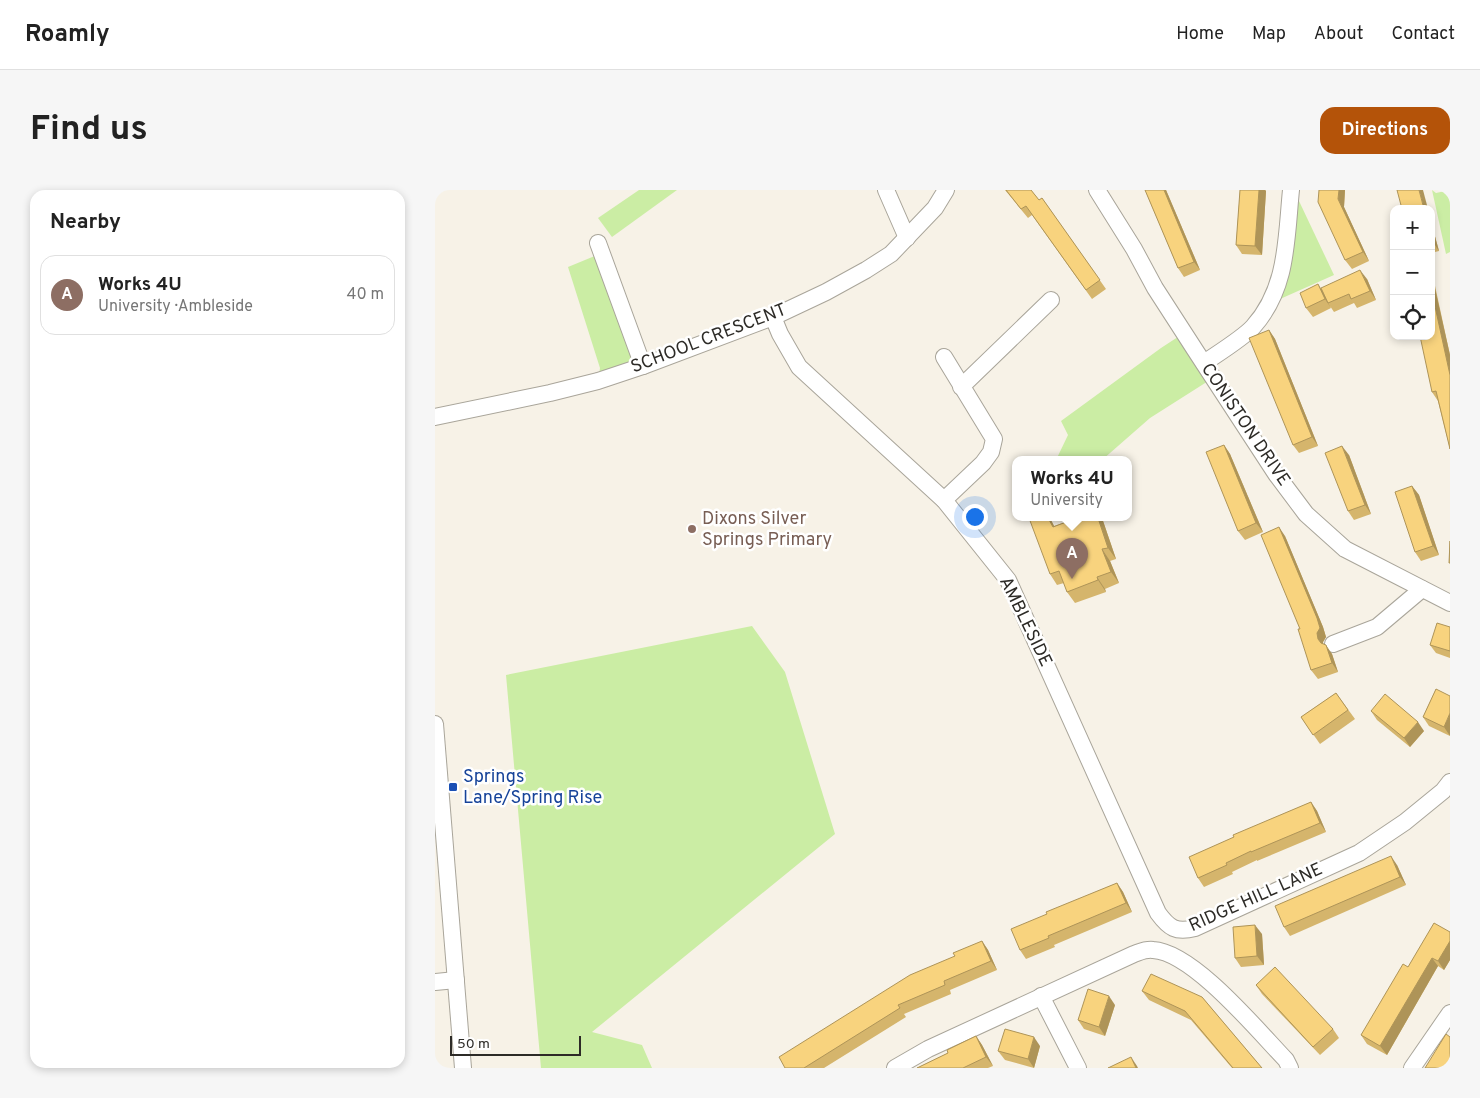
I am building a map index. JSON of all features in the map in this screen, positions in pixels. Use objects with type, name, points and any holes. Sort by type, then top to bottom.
[{"type":"street","points":[[886,190],[907,238]]},
{"type":"street","name":"SCHOOL CRESCENT","points":[[435,417],[598,381],[773,317],[826,292],[867,270],[891,254],[935,208],[946,190]]},
{"type":"street","name":"CONISTON DRIVE","points":[[1097,190],[1134,249],[1155,288],[1276,474],[1305,514],[1345,549],[1450,603]]},
{"type":"street","points":[[1204,364],[1252,328],[1269,304],[1279,284],[1283,270],[1291,190]]},
{"type":"street","points":[[598,243],[643,366]]},
{"type":"street","points":[[961,387],[1051,300]]},
{"type":"street","name":"AMBLESIDE","points":[[773,317],[780,334],[799,367],[944,500],[1008,580],[1158,913],[1165,923],[1171,927]]},
{"type":"street","points":[[944,357],[994,438],[991,452],[983,463],[944,500]]},
{"type":"street","points":[[1333,644],[1377,627],[1422,589]]},
{"type":"street","points":[[435,724],[437,785],[463,1068]]},
{"type":"street","name":"RIDGE HILL LANE","points":[[1159,951],[1171,927],[1184,931],[1195,928],[1359,852],[1448,792]]},
{"type":"street","points":[[895,1068],[928,1049],[1041,996],[1134,954],[1151,950],[1159,951],[1181,960],[1204,977],[1286,1060],[1290,1068]]},
{"type":"street","points":[[435,982],[456,980]]},
{"type":"street","points":[[1041,996],[1078,1068]]},
{"type":"street","points":[[1412,1068],[1450,1012]]},
{"type":"green space","points":[[639,190],[677,190],[612,237],[598,218]]},
{"type":"green space","points":[[1432,190],[1436,193],[1450,190],[1450,252],[1446,254]]},
{"type":"green space","points":[[1291,191],[1299,201],[1334,275],[1269,304]]},
{"type":"green space","points":[[602,253],[643,366],[598,381],[600,368],[568,267]]},
{"type":"green space","points":[[1184,333],[1213,378],[1150,418],[1107,456],[1058,456],[1068,435],[1061,421]]},
{"type":"green space","points":[[752,626],[785,672],[835,834],[592,1032],[642,1045],[652,1068],[541,1068],[506,675]]},
{"type":"building","points":[[1006,190],[1031,190],[1039,200],[1042,198],[1100,280],[1086,290],[1026,206],[1021,209]]},
{"type":"building","points":[[1145,190],[1164,190],[1194,262],[1178,268]]},
{"type":"building","points":[[1240,190],[1259,190],[1255,246],[1236,245]]},
{"type":"building","points":[[1319,190],[1339,190],[1338,199],[1363,252],[1345,260],[1318,202]]},
{"type":"building","points":[[1397,190],[1419,190],[1423,205],[1401,205]]},
{"type":"building","points":[[1360,270],[1370,291],[1351,299],[1349,294],[1328,303],[1321,288]]},
{"type":"building","points":[[1318,284],[1325,299],[1306,308],[1300,293]]},
{"type":"building","points":[[1435,306],[1450,375],[1450,449],[1436,391],[1432,392],[1421,340],[1435,340]]},
{"type":"building","points":[[1269,330],[1312,437],[1293,445],[1249,338]]},
{"type":"building","points":[[1224,445],[1256,523],[1238,531],[1206,452]]},
{"type":"building","points":[[1342,446],[1365,505],[1348,511],[1325,453]]},
{"type":"building","points":[[1412,486],[1433,546],[1415,552],[1395,492]]},
{"type":"building","points":[[1030,521],[1050,521],[1053,527],[1069,521],[1099,521],[1108,548],[1102,549],[1111,572],[1097,577],[1098,580],[1067,592],[1059,571],[1050,574]]},
{"type":"building","points":[[1279,527],[1317,618],[1320,628],[1317,633],[1318,639],[1326,645],[1332,663],[1311,670],[1298,629],[1300,629],[1261,535]]},
{"type":"building","points":[[1437,623],[1450,627],[1450,651],[1430,645]]},
{"type":"building","points":[[1436,689],[1450,696],[1450,713],[1444,727],[1423,717]]},
{"type":"building","points":[[1336,693],[1348,710],[1313,735],[1301,717]]},
{"type":"building","points":[[1385,694],[1418,722],[1404,738],[1371,711]]},
{"type":"building","points":[[1311,802],[1320,823],[1251,851],[1226,863],[1227,865],[1198,878],[1189,857],[1234,837],[1233,835]]},
{"type":"building","points":[[1391,856],[1400,877],[1284,927],[1275,906]]},
{"type":"building","points":[[1117,883],[1126,903],[1020,950],[1011,929],[1047,914],[1046,912]]},
{"type":"building","points":[[1434,923],[1450,932],[1450,941],[1438,961],[1432,958],[1380,1046],[1361,1035],[1403,964],[1408,967]]},
{"type":"building","points":[[1255,925],[1257,956],[1235,958],[1233,927]]},
{"type":"building","points":[[982,941],[991,961],[944,981],[945,985],[898,1005],[900,1008],[804,1068],[785,1068],[779,1057],[910,975],[955,956],[953,953]]},
{"type":"building","points":[[1275,967],[1333,1029],[1313,1047],[1256,985]]},
{"type":"building","points":[[1151,974],[1202,997],[1262,1068],[1233,1068],[1185,1011],[1142,991]]},
{"type":"building","points":[[1088,989],[1109,996],[1099,1027],[1078,1020]]},
{"type":"building","points":[[1005,1029],[1034,1037],[1028,1059],[998,1051]]},
{"type":"building","points":[[1446,1034],[1450,1037],[1450,1068],[1425,1068]]},
{"type":"building","points":[[976,1036],[986,1057],[963,1068],[917,1068],[948,1053],[947,1050]]},
{"type":"building","points":[[1131,1057],[1136,1068],[1108,1068]]},
{"type":"place","name":"Dixons Silver Springs Primary","points":[[692,529]]},
{"type":"place","name":"Works 4U","points":[[1072,579]]},
{"type":"place","name":"Springs Lane/Spring Rise","points":[[453,787]]}]
